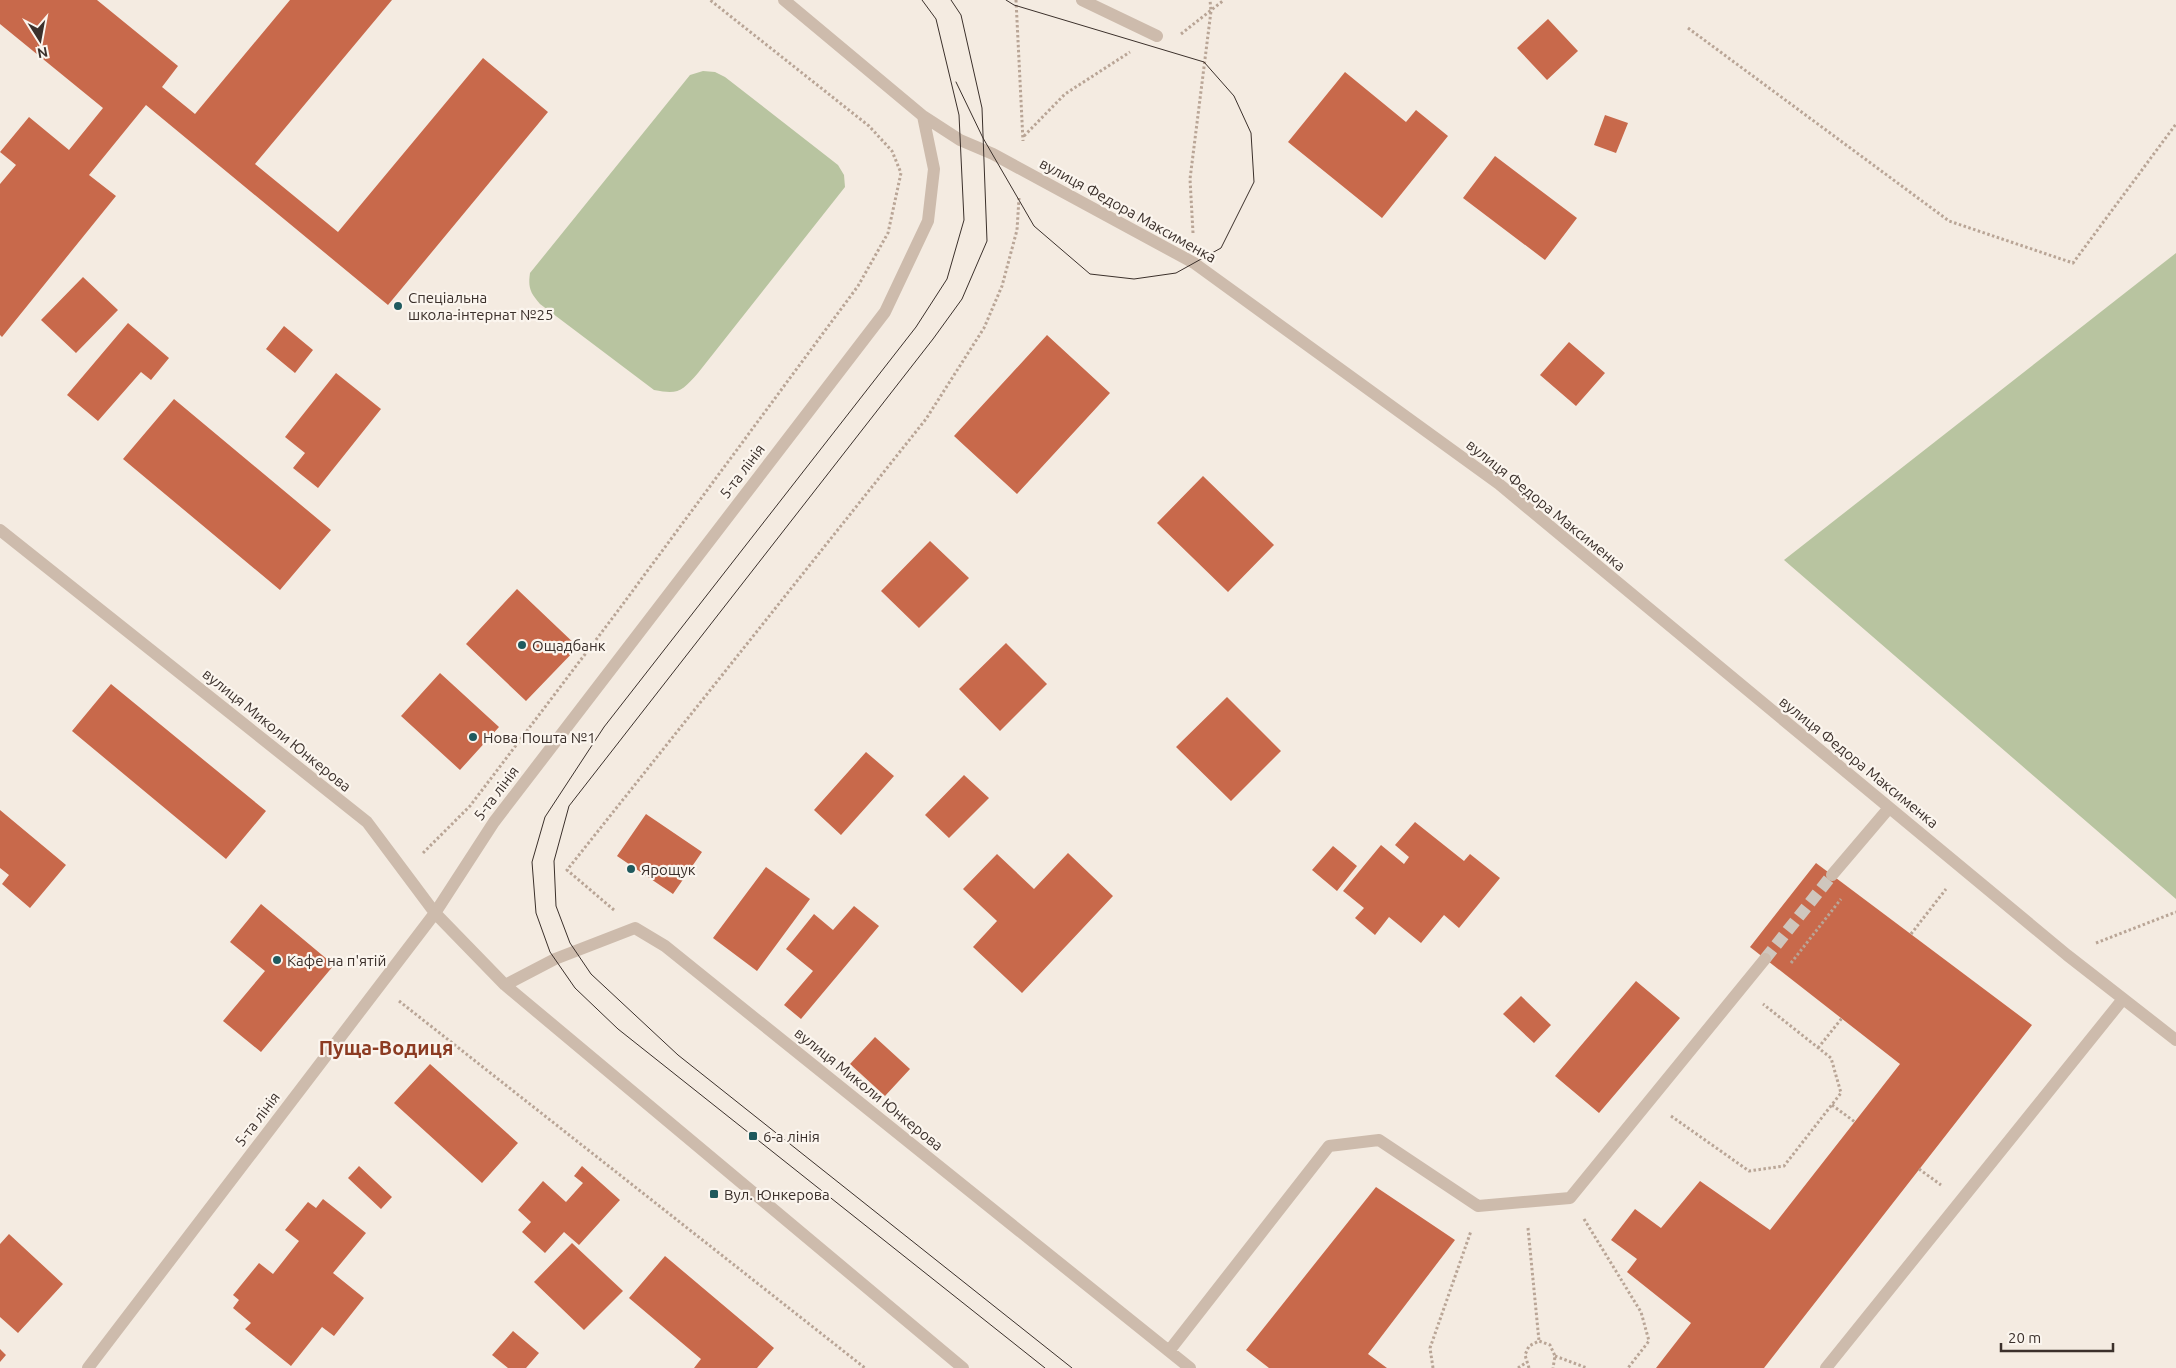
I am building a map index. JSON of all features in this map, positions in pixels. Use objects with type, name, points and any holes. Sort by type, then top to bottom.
[{"type":"street","name":"вулиця Федора Максименка","points":[[784,0],[923,116],[960,140],[1021,169],[1194,263],[1499,484],[2067,955],[2176,1040]]},
{"type":"street","points":[[1082,0],[1156,36]]},
{"type":"street","name":"5-та лінія","points":[[88,1368],[435,912],[494,822],[885,312],[928,220],[934,169],[923,116]]},
{"type":"street","name":"вулиця Миколи Юнкерова","points":[[0,530],[367,822],[435,912],[505,985],[963,1368]]},
{"type":"street","points":[[1832,875],[1889,808]]},
{"type":"street","points":[[505,985],[555,959],[635,928]]},
{"type":"street","name":"вулиця Миколи Юнкерова","points":[[635,928],[665,946],[1190,1368]]},
{"type":"street","points":[[1169,1351],[1329,1146],[1379,1140],[1478,1206],[1570,1198],[1765,959]]},
{"type":"street","points":[[1826,1368],[2123,999]]},
{"type":"path","points":[[420,856],[470,806],[617,612],[858,286],[888,233],[900,173],[892,151],[869,126],[710,0]]},
{"type":"path","points":[[635,928],[567,870],[926,419],[984,328],[1002,286],[1016,230],[1023,136],[1014,5],[1016,0]]},
{"type":"path","points":[[1194,263],[1190,179],[1211,11],[1210,0]]},
{"type":"path","points":[[999,158],[1065,94],[1156,36],[1180,35],[1224,0]]},
{"type":"path","points":[[1688,28],[1949,221],[2073,263],[2176,124]]},
{"type":"path","points":[[1911,934],[1963,868]]},
{"type":"path","points":[[1791,964],[1845,895]]},
{"type":"path","points":[[2067,955],[2176,912]]},
{"type":"path","points":[[379,985],[865,1368]]},
{"type":"path","points":[[1665,1122],[1671,1116],[1749,1171],[1784,1166],[1841,1093],[1831,1058],[1761,1002]]},
{"type":"path","points":[[1818,1048],[1842,1018]]},
{"type":"path","points":[[1832,1105],[1855,1122]]},
{"type":"path","points":[[1581,1214],[1641,1312],[1649,1341],[1628,1368]]},
{"type":"path","points":[[1527,1220],[1539,1341]]},
{"type":"path","points":[[1434,1368],[1430,1348],[1473,1225]]},
{"type":"path","points":[[1529,1368],[1525,1355],[1529,1346],[1539,1341],[1550,1345],[1555,1356],[1553,1368]]},
{"type":"path","points":[[1555,1356],[1586,1368]]},
{"type":"path","points":[[1518,1368],[1527,1362]]},
{"type":"green space","points":[[703,71],[715,72],[725,77],[838,165],[844,175],[845,187],[698,373],[684,388],[675,392],[669,392],[654,390],[540,304],[530,290],[529,282],[530,273],[690,75]]},
{"type":"green space","points":[[2176,253],[2176,899],[1784,560]]},
{"type":"building","points":[[0,0],[97,0],[178,66],[162,87],[195,114],[290,0],[392,0],[255,164],[338,232],[483,58],[548,112],[388,305],[146,105],[89,175],[116,196],[2,337],[0,335],[0,184],[16,165],[0,152],[29,117],[69,150],[103,108],[0,24]]},
{"type":"building","points":[[1548,19],[1578,51],[1547,80],[1517,48]]},
{"type":"building","points":[[1345,72],[1406,122],[1416,110],[1448,136],[1382,218],[1288,142]]},
{"type":"building","points":[[1605,115],[1628,123],[1616,153],[1594,145]]},
{"type":"building","points":[[1495,156],[1577,218],[1545,260],[1463,198]]},
{"type":"building","points":[[83,277],[118,310],[76,353],[41,320]]},
{"type":"building","points":[[128,323],[169,358],[151,380],[141,372],[98,421],[67,395]]},
{"type":"building","points":[[284,326],[313,350],[295,373],[266,349]]},
{"type":"building","points":[[1047,335],[1110,393],[1017,494],[954,436]]},
{"type":"building","points":[[1569,342],[1605,373],[1576,406],[1540,375]]},
{"type":"building","points":[[336,373],[381,409],[318,488],[293,468],[305,453],[285,437]]},
{"type":"building","points":[[174,399],[331,530],[280,590],[123,459]]},
{"type":"building","points":[[1203,476],[1274,545],[1228,592],[1157,523]]},
{"type":"building","points":[[930,541],[969,578],[919,628],[881,591]]},
{"type":"building","name":"Ощадбанк","points":[[517,589],[578,647],[526,701],[466,644]]},
{"type":"building","points":[[1006,643],[1047,684],[1000,731],[959,689]]},
{"type":"building","points":[[440,673],[499,727],[460,770],[401,716]]},
{"type":"building","points":[[111,684],[266,811],[226,859],[72,731]]},
{"type":"building","points":[[1227,697],[1281,751],[1231,801],[1176,747]]},
{"type":"building","points":[[866,752],[894,776],[841,835],[814,810]]},
{"type":"building","points":[[964,775],[989,798],[949,838],[925,815]]},
{"type":"building","points":[[0,810],[66,865],[30,908],[2,884],[9,875],[0,868]]},
{"type":"building","points":[[646,814],[702,852],[673,894],[617,856]]},
{"type":"building","points":[[1415,822],[1464,861],[1470,854],[1500,878],[1459,928],[1444,915],[1421,943],[1389,917],[1375,935],[1355,918],[1364,908],[1343,891],[1381,845],[1404,864],[1409,857],[1395,845]]},
{"type":"building","points":[[1333,846],[1357,866],[1337,891],[1312,870]]},
{"type":"building","points":[[1068,853],[1113,896],[1022,993],[973,947],[997,921],[963,889],[997,854],[1034,889]]},
{"type":"building","points":[[1816,863],[2032,1025],[1764,1368],[1656,1368],[1691,1323],[1627,1272],[1637,1259],[1611,1240],[1635,1209],[1661,1228],[1700,1181],[1770,1230],[1900,1064],[1750,947]]},
{"type":"building","points":[[766,867],[810,899],[757,971],[713,938]]},
{"type":"building","points":[[261,904],[334,965],[261,1052],[223,1021],[265,971],[230,942]]},
{"type":"building","points":[[854,906],[879,926],[801,1019],[784,1005],[813,971],[786,949],[814,914],[833,930]]},
{"type":"building","points":[[1636,981],[1680,1018],[1599,1113],[1555,1076]]},
{"type":"building","points":[[1521,996],[1551,1025],[1534,1043],[1503,1014]]},
{"type":"building","points":[[875,1037],[910,1069],[885,1096],[850,1064]]},
{"type":"building","points":[[430,1064],[518,1143],[482,1183],[394,1103]]},
{"type":"building","points":[[359,1166],[392,1197],[381,1209],[348,1178]]},
{"type":"building","points":[[582,1166],[620,1200],[579,1245],[564,1232],[545,1253],[522,1232],[531,1222],[518,1210],[543,1181],[566,1202],[583,1183],[574,1176]]},
{"type":"building","points":[[1376,1187],[1455,1240],[1368,1354],[1387,1368],[1269,1368],[1246,1350]]},
{"type":"building","points":[[323,1199],[366,1233],[333,1273],[364,1298],[334,1336],[322,1327],[291,1366],[245,1329],[251,1323],[233,1308],[239,1300],[233,1295],[259,1263],[273,1274],[299,1241],[285,1230],[308,1202],[316,1208]]},
{"type":"building","points":[[9,1234],[63,1284],[18,1333],[0,1317],[0,1244]]},
{"type":"building","points":[[572,1243],[623,1291],[584,1330],[534,1282]]},
{"type":"building","points":[[665,1256],[774,1348],[757,1368],[694,1368],[701,1359],[629,1298]]},
{"type":"building","points":[[513,1331],[539,1353],[526,1368],[508,1368],[492,1355]]},
{"type":"building","points":[[0,1349],[6,1355],[0,1362]]},
{"type":"tunnel","points":[[1765,959],[1832,875]]},
{"type":"tram line","points":[[922,0],[936,19],[959,115],[964,220],[947,279],[916,327],[604,727],[545,817],[532,862],[536,913],[550,952],[575,988],[618,1029],[1045,1368]]},
{"type":"tram line","points":[[951,0],[961,15],[982,108],[987,241],[962,299],[933,339],[569,806],[554,861],[556,906],[570,943],[591,974],[678,1055],[1072,1368]]},
{"type":"tram line","points":[[956,82],[983,138],[1034,226],[1090,274],[1134,279],[1176,273],[1221,248],[1254,182],[1251,133],[1234,96],[1204,62],[1014,5],[1006,0]]},
{"type":"place","name":"Спеціальна школа-інтернат №25","points":[[398,306]]},
{"type":"place","name":"Ощадбанк","points":[[522,645]]},
{"type":"place","name":"Нова Пошта №1","points":[[473,737]]},
{"type":"place","name":"Ярощук","points":[[631,869]]},
{"type":"place","name":"Кафе на п'ятій","points":[[277,960]]},
{"type":"place","name":"6-а лінія","points":[[753,1136]]},
{"type":"place","name":"Вул. Юнкерова","points":[[714,1194]]},
{"type":"district","name":"Пуща-Водиця","points":[[386,1047]]}]
